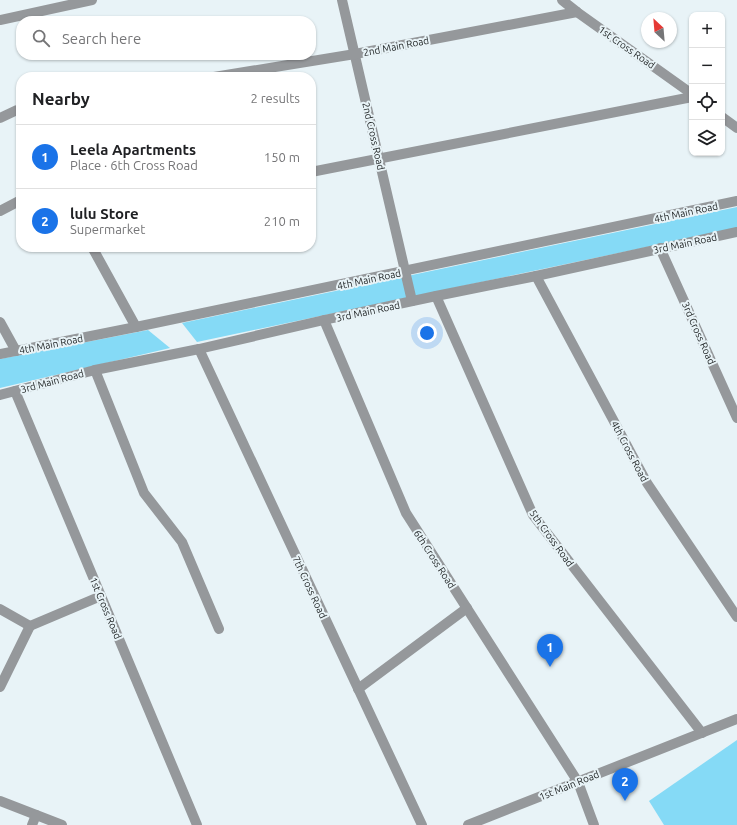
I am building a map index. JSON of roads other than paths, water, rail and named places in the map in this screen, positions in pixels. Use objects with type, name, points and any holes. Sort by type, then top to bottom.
[{"type":"street","points":[[18,16],[92,0]]},
{"type":"street","name":"2nd Cross Road","points":[[342,0],[412,301]]},
{"type":"street","name":"1st Cross Road","points":[[562,0],[689,92]]},
{"type":"street","name":"2nd Main Road","points":[[245,72],[355,54],[577,12]]},
{"type":"street","points":[[0,20],[16,17]]},
{"type":"street","points":[[316,171],[689,98]]},
{"type":"street","points":[[0,118],[16,113]]},
{"type":"street","points":[[725,119],[737,128]]},
{"type":"street","name":"4th Main Road","points":[[0,354],[136,327],[737,201]]},
{"type":"street","points":[[0,211],[16,203]]},
{"type":"street","name":"3rd Main Road","points":[[0,394],[95,370],[199,349],[324,320],[737,232]]},
{"type":"street","name":"3rd Cross Road","points":[[660,248],[737,418]]},
{"type":"street","points":[[95,252],[136,327]]},
{"type":"street","name":"4th Cross Road","points":[[536,276],[647,483],[737,617]]},
{"type":"street","name":"5th Cross Road","points":[[436,296],[533,515],[702,732]]},
{"type":"street","name":"6th Cross Road","points":[[324,320],[406,513],[578,782]]},
{"type":"street","points":[[0,322],[16,351]]},
{"type":"street","name":"7th Cross Road","points":[[199,349],[422,825]]},
{"type":"street","points":[[95,370],[144,493],[182,542],[219,629]]},
{"type":"street","name":"1st Cross Road","points":[[15,391],[197,825]]},
{"type":"street","points":[[0,687],[30,626],[101,596]]},
{"type":"street","points":[[358,689],[466,608]]},
{"type":"street","points":[[0,609],[30,626]]},
{"type":"street","name":"1st Main Road","points":[[468,825],[737,718]]},
{"type":"street","points":[[578,782],[594,825]]},
{"type":"street","points":[[0,801],[62,825]]},
{"type":"street","points":[[32,825],[36,815]]},
{"type":"place","name":"Leela Apartments","points":[[550,667]]},
{"type":"place","name":"lulu Store","points":[[625,801]]}]
